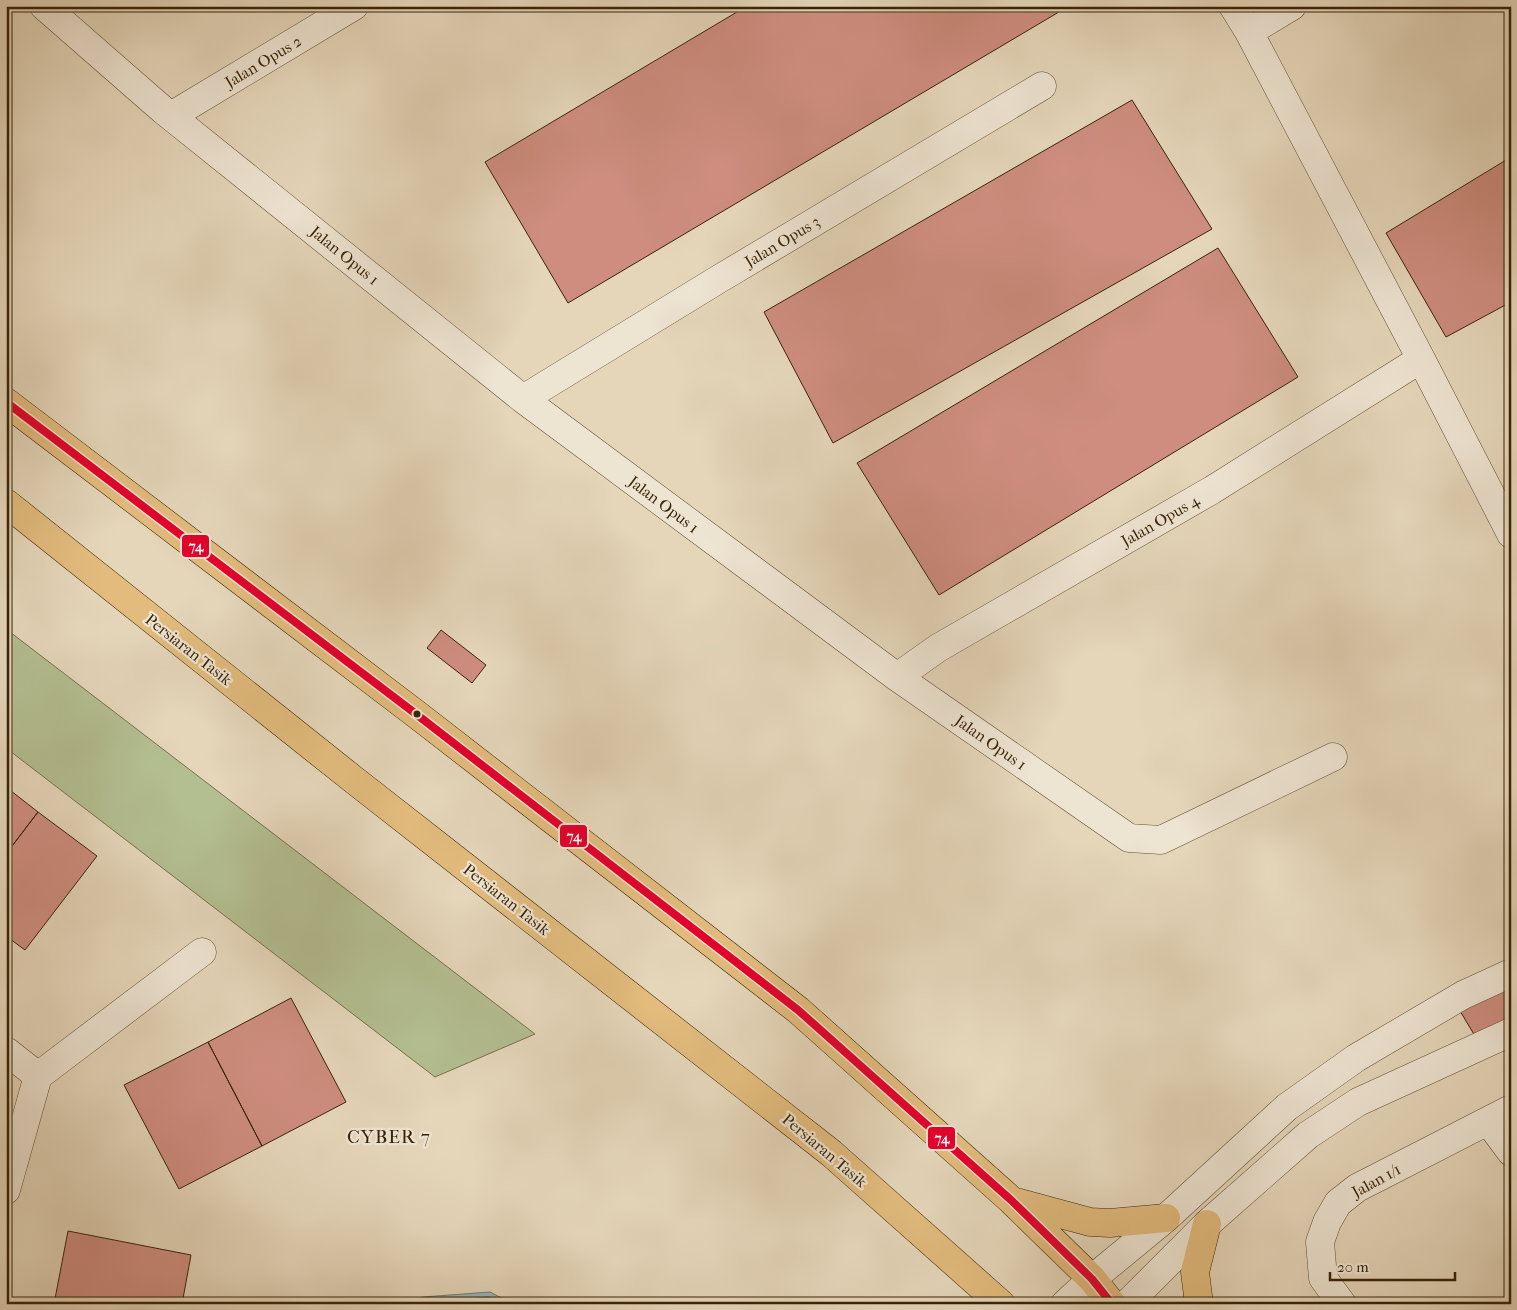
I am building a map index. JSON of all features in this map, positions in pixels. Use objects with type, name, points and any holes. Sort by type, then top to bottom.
[{"type":"main road","points":[[6,402],[416,714],[798,1010],[1011,1200],[1092,1279],[1112,1304]]},
{"type":"main road","name":"Persiaran Tasik","points":[[6,503],[362,786],[831,1153],[1001,1304]]},
{"type":"main road","points":[[1011,1200],[1090,1222],[1110,1223],[1166,1218]]},
{"type":"main road","points":[[1199,1304],[1195,1272],[1207,1224]]},
{"type":"street","name":"Jalan Opus 1","points":[[44,6],[171,116],[523,399],[897,677],[1129,838],[1161,840],[1333,757]]},
{"type":"street","name":"Jalan Opus 2","points":[[171,116],[354,6]]},
{"type":"street","points":[[1233,6],[1249,32],[1511,534]]},
{"type":"street","points":[[1249,32],[1292,6]]},
{"type":"street","name":"Jalan Opus 3","points":[[523,399],[719,279],[1042,86]]},
{"type":"street","name":"Jalan Opus 4","points":[[897,677],[938,648],[1212,490],[1421,359]]},
{"type":"street","points":[[6,1190],[38,1076],[202,952]]},
{"type":"street","points":[[1065,1304],[1092,1279],[1166,1218],[1287,1107],[1356,1058],[1463,995],[1511,973]]},
{"type":"street","points":[[1128,1304],[1207,1224],[1308,1135],[1358,1102],[1511,1032]]},
{"type":"street","points":[[6,1051],[38,1076]]},
{"type":"street","points":[[1287,1107],[1308,1135]]},
{"type":"street","points":[[1499,1115],[1511,1152]]},
{"type":"street","name":"Jalan 1/1","points":[[1342,1304],[1323,1278],[1320,1242],[1327,1222],[1338,1203],[1357,1188],[1499,1115]]},
{"type":"green space","points":[[6,629],[535,1034],[435,1077],[6,748]]},
{"type":"water","points":[[490,1292],[513,1304],[407,1304],[423,1297]]},
{"type":"building","points":[[747,6],[1069,6],[568,303],[485,162]]},
{"type":"building","points":[[1132,100],[1212,229],[833,443],[764,312]]},
{"type":"building","points":[[1511,157],[1511,302],[1446,337],[1386,233]]},
{"type":"building","points":[[1218,248],[1298,377],[939,595],[857,463]]},
{"type":"building","points":[[441,630],[486,665],[472,683],[427,648]]},
{"type":"building","points":[[6,787],[38,812],[6,854]]},
{"type":"building","points":[[38,812],[97,856],[25,950],[6,936],[6,854]]},
{"type":"building","points":[[1511,988],[1511,1018],[1475,1036],[1460,1011]]},
{"type":"building","points":[[291,998],[346,1102],[262,1146],[208,1042]]},
{"type":"building","points":[[208,1042],[262,1146],[179,1189],[124,1085]]},
{"type":"building","points":[[68,1231],[191,1255],[182,1304],[54,1304]]},
{"type":"transit line","name":"74","points":[[6,402],[416,714],[798,1010],[1011,1200],[1092,1279],[1112,1304]]},
{"type":"district","name":"CYBER 7","points":[[389,1136]]}]
